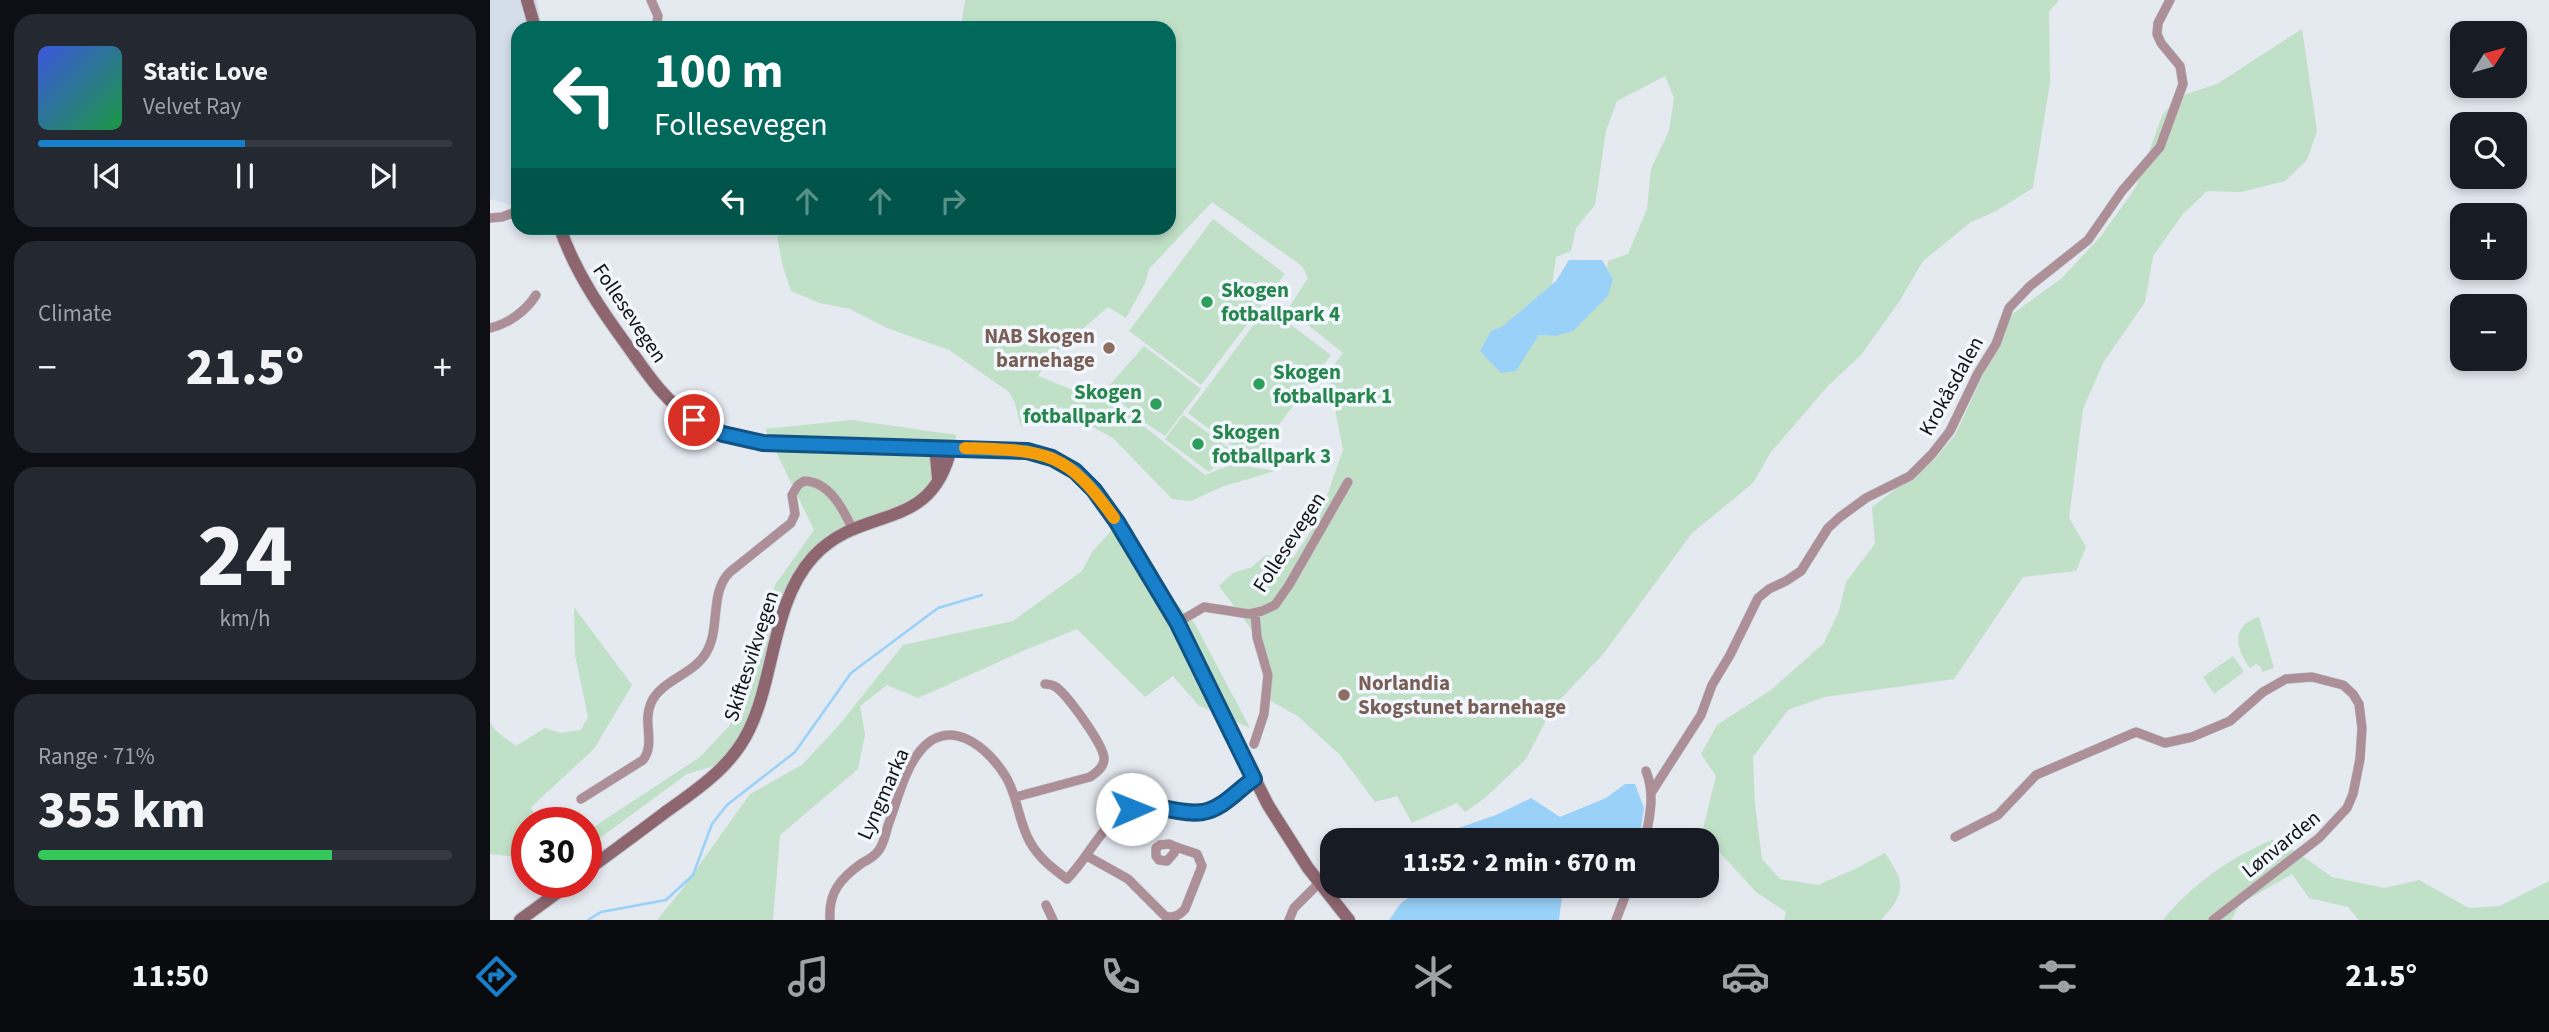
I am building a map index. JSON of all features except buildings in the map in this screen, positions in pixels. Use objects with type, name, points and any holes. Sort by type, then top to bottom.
[{"type":"main road","points":[[527,0],[533,21]]},
{"type":"main road","name":"Follesevegen","points":[[563,235],[581,278],[668,400],[694,420],[723,434],[763,443],[1027,451],[1052,458],[1075,471],[1094,490],[1117,522],[1177,622],[1254,779],[1286,836],[1349,920]]},
{"type":"main road","points":[[935,447],[938,478]]},
{"type":"main road","name":"Skiftesvikvegen","points":[[602,859],[709,781],[736,752],[755,718],[787,603],[797,579],[822,548],[852,528],[917,505],[932,490],[943,471],[951,448]]},
{"type":"main road","points":[[520,920],[550,898]]},
{"type":"street","points":[[651,0],[658,16],[657,21]]},
{"type":"street","name":"Krokåsdalen","points":[[1651,793],[1701,715],[1712,685],[1758,598],[1801,571],[1828,528],[1840,517],[1866,498],[1910,476],[1937,448],[1950,431],[1978,373],[1996,344],[2009,308],[2030,286],[2088,240],[2122,191],[2160,147],[2178,103],[2184,78],[2180,66],[2157,34],[2158,23],[2170,0]]},
{"type":"street","points":[[490,218],[511,214]]},
{"type":"street","points":[[490,328],[506,323],[536,296]]},
{"type":"street","name":"Skiftesvikvegen","points":[[581,799],[643,760],[649,753],[650,706],[655,696],[706,654],[722,582],[730,572],[791,523],[795,514],[792,495],[798,485],[810,481],[832,495],[852,528]]},
{"type":"street","name":"Follesevegen","points":[[1177,622],[1204,607],[1255,613],[1275,604],[1289,585],[1348,482]]},
{"type":"street","name":"Follesevegen","points":[[1254,744],[1264,714],[1268,675],[1257,637],[1255,613]]},
{"type":"street","name":"Lønvarden","points":[[1955,836],[1998,815],[2036,775],[2136,732],[2165,743],[2192,737],[2230,721],[2263,692],[2286,679],[2312,677],[2343,685],[2359,704],[2362,728],[2358,774],[2347,808],[2319,838],[2213,920]]},
{"type":"street","points":[[1016,797],[1090,777],[1100,769],[1104,761],[1102,750],[1077,712],[1056,687],[1045,684]]},
{"type":"street","name":"Lyngmarka","points":[[830,920],[835,888],[845,876],[879,851],[910,768],[920,750],[930,741],[947,735],[972,741],[995,762],[1016,797],[1030,843],[1048,865],[1067,879],[1087,856]]},
{"type":"street","name":"Krokåsdalen","points":[[1646,771],[1651,793],[1647,828]]},
{"type":"street","points":[[1176,847],[1197,854],[1202,866],[1185,909],[1170,918],[1128,880],[1087,856],[1110,824],[1132,809],[1145,806],[1203,812],[1224,803],[1254,779]]},
{"type":"street","points":[[1289,920],[1294,908],[1319,883]]},
{"type":"street","points":[[1616,920],[1624,898]]},
{"type":"street","points":[[1046,905],[1053,920]]},
{"type":"shaded area","points":[[490,0],[537,0],[541,21],[511,21],[511,205],[490,199]]},
{"type":"green space","points":[[965,0],[2059,0],[2049,12],[2050,82],[2033,188],[1996,211],[1971,222],[1923,261],[1899,302],[1861,355],[1827,387],[1771,452],[1753,483],[1692,533],[1604,653],[1553,707],[1526,759],[1485,798],[1465,812],[1457,803],[1412,823],[1397,796],[1375,802],[1340,755],[1299,717],[1266,698],[1266,673],[1254,633],[1219,586],[1233,573],[1252,567],[1266,555],[1293,558],[1318,521],[1343,450],[1328,373],[1343,353],[1288,309],[1308,278],[1302,266],[1212,202],[1149,269],[1145,283],[1126,318],[1108,307],[1048,359],[1038,376],[1070,389],[1101,392],[1205,475],[1233,464],[1275,471],[1224,486],[1191,501],[1172,499],[1113,438],[1061,407],[1021,427],[1015,403],[1009,392],[949,350],[887,328],[850,309],[820,303],[791,291],[777,237],[1176,235],[1176,21],[962,21]],"holes":[[[1665,76],[1674,98],[1669,131],[1651,169],[1647,209],[1628,254],[1608,261],[1607,268],[1613,280],[1555,336],[1539,335],[1516,371],[1491,331],[1503,326],[1552,285],[1556,257],[1571,251],[1576,228],[1595,205],[1606,131],[1617,101]]]},
{"type":"green space","points":[[2302,29],[2317,131],[2307,160],[2285,181],[2241,192],[2207,191],[2183,214],[2153,256],[2145,302],[2103,363],[2083,409],[2069,518],[2086,547],[2076,571],[2023,577],[1954,679],[1824,697],[1788,710],[1753,757],[1755,804],[1762,859],[1780,879],[1818,885],[1885,853],[1900,880],[1899,895],[1881,920],[1784,920],[1786,912],[1756,892],[1719,852],[1719,828],[1703,828],[1716,776],[1701,754],[1717,725],[1771,690],[1824,643],[1839,611],[1846,582],[1875,544],[1872,507],[1934,460],[1955,435],[2011,315],[2062,278],[2101,236],[2136,187],[2162,116],[2177,97],[2217,84]]},
{"type":"green space","name":"Skogen fotballpark 4","points":[[1213,219],[1285,274],[1201,385],[1129,331]]},
{"type":"green space","name":"Skogen fotballpark 1","points":[[1267,307],[1331,355],[1252,461],[1188,413]]},
{"type":"green space","name":"Skogen fotballpark 2","points":[[1144,346],[1201,389],[1165,436],[1141,420],[1106,389]]},
{"type":"green space","name":"Skogen fotballpark 3","points":[[1183,415],[1230,449],[1209,472],[1165,439]]},
{"type":"green space","points":[[852,420],[957,435],[924,502],[830,541],[796,588],[759,715],[717,765],[687,774],[602,836],[602,821],[700,757],[730,725],[775,585],[814,530],[765,429]]},
{"type":"green space","points":[[1122,519],[1134,556],[1195,624],[1250,728],[1198,705],[1173,676],[1145,697],[1077,629],[918,698],[887,685],[860,706],[865,734],[858,769],[780,835],[773,920],[657,920],[750,794],[802,765],[840,724],[903,645],[1013,621],[1082,571],[1092,552]]},
{"type":"green space","points":[[574,607],[632,685],[594,749],[531,807],[511,807],[511,856],[490,854],[490,723],[516,746],[545,728],[560,733],[581,730],[588,717],[575,655]]},
{"type":"green space","points":[[2259,617],[2274,668],[2262,672],[2261,667],[2256,664],[2250,668],[2241,653],[2238,638],[2244,626]]},
{"type":"green space","points":[[2233,656],[2244,672],[2214,694],[2203,677]]},
{"type":"green space","points":[[2272,840],[2295,851],[2332,877],[2384,888],[2419,880],[2469,908],[2500,906],[2549,881],[2549,920],[2359,920],[2348,907],[2309,898],[2292,874],[2240,904],[2231,920],[2163,920],[2186,895],[2213,873]]},
{"type":"water","points":[[1569,260],[1602,260],[1613,279],[1608,296],[1573,331],[1555,336],[1539,335],[1516,371],[1501,373],[1480,351],[1491,331],[1503,326],[1556,281]]},
{"type":"water","points":[[1625,784],[1635,784],[1644,808],[1641,828],[1458,828],[1496,815],[1531,798],[1560,817],[1606,798]]},
{"type":"water","points":[[1408,898],[1562,898],[1559,920],[1389,920]]},
{"type":"waterway","points":[[588,920],[601,912],[666,900],[693,875],[712,824],[727,805],[795,752],[851,673],[938,608],[982,595]]},
{"type":"slow traffic","points":[[965,448],[1027,451],[1052,458],[1085,480],[1114,518]]},
{"type":"place","name":"Skogen fotballpark 4","points":[[1207,302]]},
{"type":"place","name":"NAB Skogen barnehage","points":[[1109,348]]},
{"type":"place","name":"Skogen fotballpark 1","points":[[1259,384]]},
{"type":"place","name":"Skogen fotballpark 2","points":[[1156,404]]},
{"type":"place","name":"Skogen fotballpark 3","points":[[1198,444]]},
{"type":"place","name":"Norlandia Skogstunet barnehage","points":[[1344,695]]},
{"type":"route","points":[[694,420],[723,434],[763,443],[1027,451],[1052,458],[1075,471],[1094,490],[1117,522],[1159,589],[1254,779],[1224,803],[1203,812],[1145,806],[1132,809]]}]
